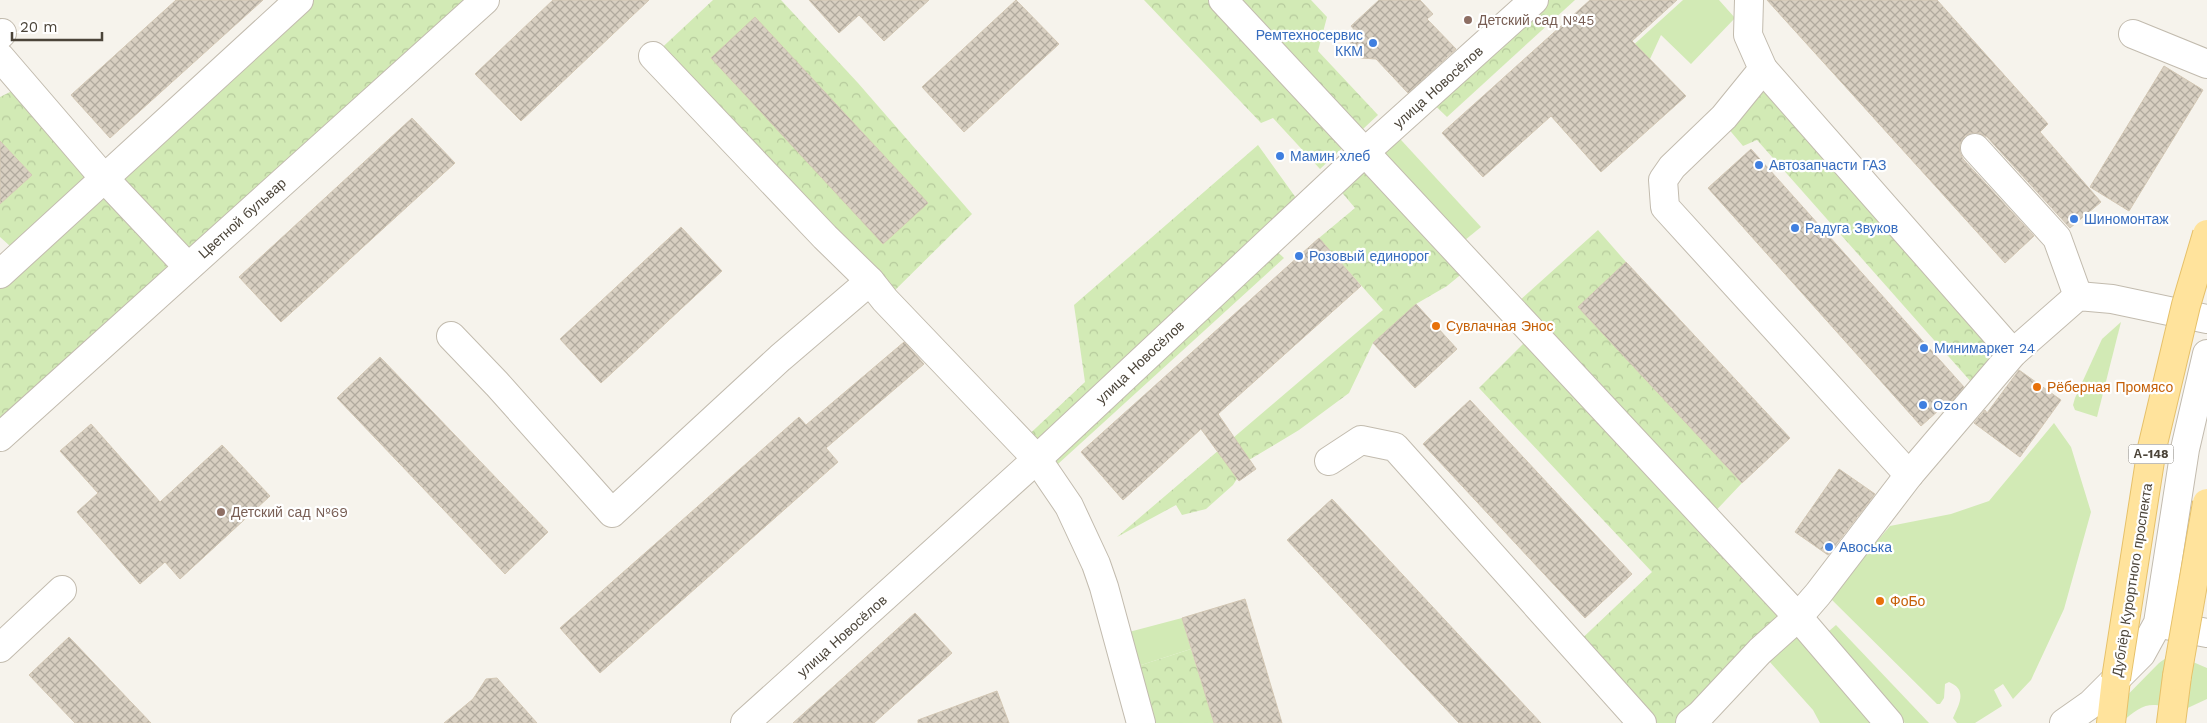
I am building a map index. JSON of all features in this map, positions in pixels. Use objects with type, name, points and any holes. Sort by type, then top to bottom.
[{"type":"main road","name":"Дублёр Курортного проспекта","points":[[2111,723],[2152,448],[2186,304],[2207,234]]},
{"type":"main road","points":[[2171,723],[2177,676],[2207,503]]},
{"type":"street","points":[[0,274],[299,0]]},
{"type":"street","name":"Цветной бульвар","points":[[0,437],[485,0]]},
{"type":"street","points":[[1222,0],[1798,616],[1881,718]]},
{"type":"street","name":"улица Новосёлов","points":[[745,723],[1037,459],[1365,152],[1534,0]]},
{"type":"street","points":[[1749,0],[1748,35],[1763,68],[2013,353]]},
{"type":"street","points":[[2133,34],[2207,64]]},
{"type":"street","points":[[1,42],[104,178],[188,267]]},
{"type":"street","points":[[653,56],[870,281],[885,300],[1037,459],[1069,506],[1096,564],[1141,723]]},
{"type":"street","points":[[1763,68],[1724,117],[1663,180],[1665,207],[1909,475]]},
{"type":"street","points":[[1975,148],[2057,238],[2078,296]]},
{"type":"street","points":[[451,336],[497,384],[612,513],[780,358],[870,281]]},
{"type":"street","points":[[1690,723],[1818,594],[1909,475],[2013,353],[2078,296],[2112,299],[2207,319]]},
{"type":"street","points":[[2064,723],[2090,704],[2141,654],[2158,623],[2185,449],[2207,354]]},
{"type":"street","points":[[1329,461],[1361,440],[1395,447],[1642,723]]},
{"type":"street","points":[[0,648],[62,590]]},
{"type":"street","points":[[2158,623],[2207,633]]},
{"type":"green space","points":[[299,0],[485,0],[0,437],[0,274],[20,255],[0,237],[0,204],[32,175],[0,141],[0,97],[24,85],[104,178]]},
{"type":"green space","points":[[713,0],[781,0],[858,83],[972,214],[885,300],[653,56]]},
{"type":"green space","points":[[1144,0],[1311,0],[1327,17],[1318,51],[1378,115],[1320,169],[1273,118],[1261,123]]},
{"type":"green space","points":[[1534,0],[1575,0],[1447,117],[1426,97]]},
{"type":"green space","points":[[1683,0],[1719,0],[1735,18],[1691,64],[1661,35],[1650,59],[1568,135],[1553,118]]},
{"type":"green space","points":[[1763,69],[2013,353],[1980,392],[1757,140],[1743,146],[1721,120]]},
{"type":"green space","points":[[1391,129],[1481,227],[1454,249],[1367,154]]},
{"type":"green space","points":[[1258,145],[1304,209],[1268,243],[1284,258],[1047,474],[1021,442],[1085,382],[1074,305]]},
{"type":"green space","points":[[1367,154],[1470,267],[1447,286],[1416,304],[1373,343],[1349,393],[1299,430],[1249,460],[1233,485],[1206,509],[1182,515],[1176,505],[1117,537],[1383,310],[1319,238],[1355,208],[1333,182]]},
{"type":"green space","points":[[1598,230],[1626,262],[1578,307],[1742,483],[1707,520],[1798,617],[1690,723],[1642,723],[1573,647],[1652,572],[1479,388],[1533,334],[1510,309]]},
{"type":"green space","points":[[2121,322],[2097,417],[2075,410],[2073,405],[2075,398],[2102,339]]},
{"type":"green space","points":[[2054,423],[2071,447],[2091,512],[2064,609],[2031,680],[2013,699],[2003,684],[1994,690],[2002,706],[1975,723],[1957,723],[1953,718],[1959,703],[1960,693],[1955,685],[1949,682],[1945,684],[1944,698],[1940,704],[1937,704],[1829,597],[1890,526],[1951,514],[1989,501]]},
{"type":"green space","points":[[1798,617],[1877,723],[1820,723],[1813,710],[1760,651]]},
{"type":"green space","points":[[1182,618],[1191,649],[1138,666],[1129,632]]},
{"type":"green space","points":[[1836,625],[1929,723],[1905,723],[1901,720],[1822,637]]},
{"type":"green space","points":[[1191,649],[1214,723],[1156,723],[1138,666]]},
{"type":"green space","points":[[2175,656],[2207,668],[2207,699],[2179,712],[2154,705],[2135,711],[2121,723],[2100,723],[2159,663],[2166,658]]},
{"type":"building","points":[[176,0],[263,0],[110,138],[71,95]]},
{"type":"building","points":[[553,0],[649,0],[521,121],[475,74]]},
{"type":"building","points":[[809,0],[929,0],[884,41],[859,15],[839,33]]},
{"type":"building","points":[[1016,0],[1059,44],[964,132],[922,87]]},
{"type":"building","points":[[1379,0],[1420,0],[1433,14],[1427,19],[1456,49],[1408,93],[1376,59],[1361,58],[1352,52],[1350,41],[1356,32],[1351,26]]},
{"type":"building","points":[[1590,0],[1677,0],[1632,41],[1686,96],[1601,172],[1551,116],[1483,177],[1442,133]]},
{"type":"building","points":[[1767,0],[1937,0],[2048,124],[2040,132],[2101,202],[2070,228],[1987,137],[1979,133],[1971,133],[1965,136],[1960,144],[1960,152],[1963,159],[2034,236],[2005,263]]},
{"type":"building","points":[[755,17],[928,203],[883,244],[711,58]]},
{"type":"building","points":[[2164,66],[2203,90],[2129,211],[2090,187]]},
{"type":"building","points":[[412,118],[455,163],[281,322],[239,277]]},
{"type":"building","points":[[0,141],[32,175],[0,204]]},
{"type":"building","points":[[1751,149],[1964,387],[1949,405],[1947,403],[1921,426],[1708,188]]},
{"type":"building","points":[[681,227],[722,271],[601,383],[560,339]]},
{"type":"building","points":[[1319,238],[1361,286],[1218,414],[1256,469],[1239,481],[1201,429],[1123,500],[1081,452]]},
{"type":"building","points":[[1626,262],[1790,438],[1742,483],[1578,307]]},
{"type":"building","points":[[1416,304],[1457,349],[1415,388],[1373,343]]},
{"type":"building","points":[[904,342],[924,364],[826,448],[838,462],[600,673],[560,628],[799,417],[806,425]]},
{"type":"building","points":[[380,357],[548,532],[505,574],[337,398]]},
{"type":"building","points":[[2019,370],[2061,400],[2020,457],[1974,423],[1985,410],[1987,413]]},
{"type":"building","points":[[1470,400],[1632,574],[1585,618],[1423,444]]},
{"type":"building","points":[[91,424],[160,502],[222,445],[270,496],[180,579],[165,562],[140,584],[77,512],[98,493],[60,451]]},
{"type":"building","points":[[1839,469],[1875,494],[1828,555],[1795,532]]},
{"type":"building","points":[[1332,499],[1541,723],[1459,723],[1287,540]]},
{"type":"building","points":[[1245,599],[1282,723],[1214,723],[1182,618]]},
{"type":"building","points":[[915,613],[952,653],[874,723],[793,723]]},
{"type":"building","points":[[69,637],[151,723],[75,723],[29,675]]},
{"type":"building","points":[[497,678],[537,723],[444,723],[473,699],[486,679]]},
{"type":"building","points":[[997,691],[1009,723],[918,723],[918,720]]},
{"type":"place","name":"Детский сад №45","points":[[1468,20]]},
{"type":"place","name":"Ремтехносервис ККМ","points":[[1373,43]]},
{"type":"place","name":"Мамин хлеб","points":[[1280,156]]},
{"type":"place","name":"Автозапчасти ГАЗ","points":[[1759,165]]},
{"type":"place","name":"Шиномонтаж","points":[[2074,219]]},
{"type":"place","name":"Радуга Звуков","points":[[1795,228]]},
{"type":"place","name":"Розовый единорог","points":[[1299,256]]},
{"type":"place","name":"Сувлачная Энос","points":[[1436,326]]},
{"type":"place","name":"Минимаркет 24","points":[[1924,348]]},
{"type":"place","name":"Рёберная Промясо","points":[[2037,387]]},
{"type":"place","name":"Ozon","points":[[1923,405]]},
{"type":"place","name":"Детский сад №69","points":[[221,512]]},
{"type":"place","name":"Авоська","points":[[1829,547]]},
{"type":"place","name":"ФоБо","points":[[1880,601]]}]
